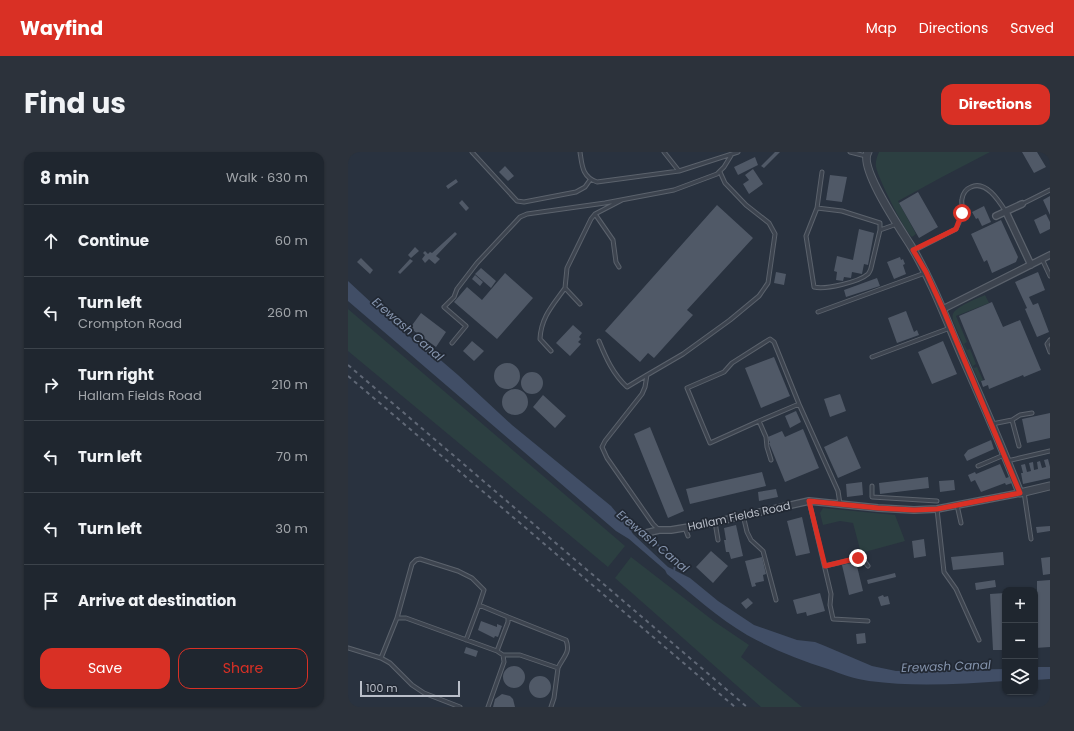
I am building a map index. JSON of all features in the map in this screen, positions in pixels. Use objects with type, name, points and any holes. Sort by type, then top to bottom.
[{"type":"street","points":[[867,154],[867,164],[872,180],[926,272],[1022,492]]},
{"type":"street","points":[[996,216],[1022,204]]},
{"type":"street","points":[[1006,212],[1031,265]]},
{"type":"street","points":[[943,309],[1050,255]]},
{"type":"street","name":"Hallam Fields Road","points":[[642,534],[659,530],[685,528],[809,501],[901,510],[937,509],[1050,486]]},
{"type":"lane","points":[[472,152],[517,201],[524,202],[576,192],[585,187],[590,180]]},
{"type":"lane","points":[[580,152],[585,175],[590,180],[597,182],[679,171],[738,152]]},
{"type":"lane","points":[[664,152],[679,171]]},
{"type":"lane","points":[[850,152],[867,154]]},
{"type":"lane","points":[[452,343],[466,326],[444,307],[454,297],[457,290],[477,263],[519,218],[527,214],[674,190],[720,172],[732,154]]},
{"type":"lane","points":[[599,341],[612,368],[619,379],[627,387],[683,354],[760,296],[768,283],[775,234],[769,223],[746,204],[725,183],[720,172]]},
{"type":"lane","points":[[817,208],[842,211],[880,223],[880,230],[871,268],[868,274],[852,282],[819,288],[814,287],[806,236],[817,208],[822,172]]},
{"type":"lane","points":[[913,250],[956,229],[962,213],[962,198],[966,190],[972,186],[980,185],[993,194],[1006,212]]},
{"type":"lane","points":[[1022,204],[1050,190]]},
{"type":"lane","points":[[551,351],[540,339],[541,329],[545,316],[565,288],[567,268],[591,218],[595,214],[623,199]]},
{"type":"lane","points":[[595,214],[613,240],[616,262],[619,267]]},
{"type":"lane","points":[[880,230],[897,224]]},
{"type":"lane","points":[[1042,259],[1050,276]]},
{"type":"lane","points":[[818,312],[926,272]]},
{"type":"lane","points":[[565,288],[580,304]]},
{"type":"lane","points":[[872,358],[950,328]]},
{"type":"lane","points":[[799,404],[710,443],[687,388],[724,372],[732,363],[770,339],[774,342],[799,404],[838,492],[840,504]]},
{"type":"lane","points":[[1050,340],[1047,344],[1050,352]]},
{"type":"lane","points":[[647,375],[645,388],[642,394],[605,441],[602,448],[607,458],[653,524],[659,530]]},
{"type":"lane","points":[[992,424],[1012,420],[1032,413]]},
{"type":"lane","points":[[1012,420],[1018,446]]},
{"type":"lane","points":[[759,421],[766,436],[767,447],[771,460]]},
{"type":"lane","points":[[978,466],[1006,458],[1050,451]]},
{"type":"lane","points":[[872,486],[872,497],[937,501]]},
{"type":"lane","points":[[1022,492],[1031,539]]},
{"type":"lane","points":[[809,501],[831,594],[830,605],[833,619],[868,621]]},
{"type":"lane","points":[[957,505],[961,523]]},
{"type":"lane","points":[[937,509],[944,572],[956,589],[979,640]]},
{"type":"lane","points":[[743,515],[751,540],[763,552],[776,600]]},
{"type":"lane","points":[[715,522],[718,540]]},
{"type":"lane","points":[[685,528],[688,536]]},
{"type":"lane","points":[[825,566],[858,558],[862,558],[868,566]]},
{"type":"lane","points":[[381,658],[397,618],[412,564],[416,560],[420,559],[458,571],[472,578],[484,590],[466,640]]},
{"type":"lane","points":[[479,605],[566,640],[568,646],[567,652],[558,668],[554,698],[551,707]]},
{"type":"lane","points":[[497,651],[508,622],[508,617]]},
{"type":"lane","points":[[397,618],[406,618],[497,651],[503,655],[520,655],[558,668]]},
{"type":"lane","points":[[348,648],[381,658],[390,663],[412,686],[424,694],[460,707]]},
{"type":"lane","points":[[488,707],[504,662],[503,655]]},
{"type":"shaded area","points":[[879,152],[990,152],[898,201],[916,234],[912,237],[898,215],[878,173],[876,163]]},
{"type":"shaded area","points":[[985,295],[989,303],[956,316],[967,342],[964,344],[967,350],[970,349],[976,364],[973,366],[974,368],[977,367],[983,380],[979,382],[953,321],[953,314],[958,308]]},
{"type":"shaded area","points":[[348,309],[625,546],[608,567],[348,351]]},
{"type":"shaded area","points":[[823,508],[895,515],[905,541],[861,553],[853,523],[840,521],[823,525],[820,513]]},
{"type":"shaded area","points":[[631,557],[715,622],[749,645],[741,657],[802,707],[761,707],[615,578]]},
{"type":"water","points":[[348,281],[403,332],[430,351],[512,425],[611,506],[633,534],[668,567],[690,578],[718,601],[754,625],[797,640],[815,642],[872,666],[896,671],[1002,669],[1002,681],[954,684],[903,684],[864,680],[853,678],[797,658],[747,635],[716,614],[667,574],[665,570],[629,539],[616,531],[348,301]]},
{"type":"water","points":[[1038,667],[1050,667],[1050,679],[1038,680]]},
{"type":"building","points":[[775,152],[780,152],[764,168],[761,166]]},
{"type":"building","points":[[1022,152],[1037,152],[1046,167],[1034,173]]},
{"type":"building","points":[[755,157],[758,165],[738,175],[734,167]]},
{"type":"building","points":[[505,166],[514,176],[508,181],[499,172]]},
{"type":"building","points":[[753,169],[763,184],[749,194],[743,184],[749,180],[745,175]]},
{"type":"building","points":[[830,175],[847,177],[842,202],[826,200]]},
{"type":"building","points":[[456,179],[458,182],[448,189],[446,186]]},
{"type":"building","points":[[918,192],[938,227],[919,238],[899,203]]},
{"type":"building","points":[[1050,196],[1050,215],[1043,200]]},
{"type":"building","points":[[462,200],[469,208],[466,211],[459,203]]},
{"type":"building","points":[[717,205],[753,238],[687,310],[693,315],[654,358],[648,353],[640,362],[605,331]]},
{"type":"building","points":[[984,206],[991,222],[982,226],[978,218],[976,219],[972,212]]},
{"type":"building","points":[[1046,214],[1050,222],[1050,229],[1040,234],[1034,220]]},
{"type":"building","points":[[1001,220],[1018,257],[1016,262],[992,273],[987,260],[984,262],[971,234]]},
{"type":"building","points":[[859,229],[874,233],[868,265],[864,264],[862,274],[852,272],[851,278],[844,277],[843,281],[836,280],[837,272],[834,271],[837,256],[853,260]]},
{"type":"building","points":[[455,232],[457,234],[436,256],[440,259],[435,264],[429,259],[425,263],[422,259],[425,255],[423,253],[425,251],[428,254],[430,252],[432,253]]},
{"type":"building","points":[[415,247],[419,251],[411,258],[408,255]]},
{"type":"building","points":[[900,257],[901,260],[903,259],[905,264],[903,265],[906,274],[894,279],[887,262]]},
{"type":"building","points":[[361,258],[373,270],[370,274],[357,262]]},
{"type":"building","points":[[410,259],[413,261],[400,274],[398,272]]},
{"type":"building","points":[[481,268],[496,281],[491,288],[475,274]]},
{"type":"building","points":[[776,272],[786,274],[784,285],[774,283]]},
{"type":"building","points":[[1038,272],[1045,290],[1029,297],[1033,305],[1038,303],[1049,332],[1037,337],[1025,309],[1027,308],[1015,282]]},
{"type":"building","points":[[505,273],[533,298],[497,339],[454,302],[467,287],[482,300]]},
{"type":"building","points":[[475,275],[483,282],[480,286],[472,279]]},
{"type":"building","points":[[877,278],[880,286],[846,297],[844,290]]},
{"type":"building","points":[[992,302],[1003,327],[1020,320],[1041,370],[1024,377],[1023,375],[989,389],[988,385],[983,387],[981,381],[985,380],[959,316]]},
{"type":"building","points":[[906,311],[914,332],[917,330],[919,335],[897,343],[888,318]]},
{"type":"building","points":[[421,313],[446,332],[436,347],[410,328]]},
{"type":"building","points":[[573,325],[582,333],[579,337],[581,339],[578,342],[581,344],[570,356],[556,343]]},
{"type":"building","points":[[472,341],[484,351],[474,361],[463,351]]},
{"type":"building","points":[[943,341],[957,374],[932,384],[918,352]]},
{"type":"building","points":[[774,357],[790,396],[761,408],[745,368]]},
{"type":"building","points":[[507,363],[516,367],[520,376],[516,385],[507,389],[498,385],[494,376],[498,367]]},
{"type":"building","points":[[528,372],[536,372],[543,379],[543,387],[536,394],[528,394],[521,387],[521,379]]},
{"type":"building","points":[[515,389],[524,393],[528,402],[524,411],[515,415],[506,411],[502,402],[506,393]]},
{"type":"building","points":[[840,394],[846,411],[830,417],[824,399]]},
{"type":"building","points":[[543,395],[566,416],[555,428],[533,407]]},
{"type":"building","points":[[796,411],[801,422],[790,428],[785,416]]},
{"type":"building","points":[[1050,413],[1050,438],[1027,443],[1022,419]]},
{"type":"building","points":[[650,427],[684,511],[668,518],[634,434]]},
{"type":"building","points":[[803,429],[819,468],[785,482],[768,437],[782,431],[785,437]]},
{"type":"building","points":[[847,436],[861,468],[838,478],[824,447]]},
{"type":"building","points":[[991,440],[994,449],[967,461],[964,455],[968,450]]},
{"type":"building","points":[[1048,459],[1050,478],[1023,484],[1021,465],[1025,464],[1027,472],[1031,471],[1029,463],[1033,462],[1034,470],[1038,469],[1037,462],[1040,461],[1042,468],[1046,467],[1044,460]]},
{"type":"building","points":[[1000,464],[1006,478],[1009,477],[1012,483],[1006,485],[1005,483],[981,492],[975,480],[971,482],[968,475],[975,472],[976,474]]},
{"type":"building","points":[[762,472],[766,486],[690,504],[686,489]]},
{"type":"building","points":[[928,477],[929,488],[880,494],[879,483]]},
{"type":"building","points":[[954,480],[955,490],[940,492],[939,481]]},
{"type":"building","points":[[862,482],[863,495],[847,497],[846,484]]},
{"type":"building","points":[[776,489],[778,497],[759,501],[758,492]]},
{"type":"building","points":[[802,517],[810,553],[796,556],[787,521]]},
{"type":"building","points":[[736,525],[743,556],[731,559],[729,552],[726,552],[724,528]]},
{"type":"building","points":[[1050,526],[1050,531],[1037,533],[1036,527]]},
{"type":"building","points":[[924,539],[926,556],[914,558],[912,541]]},
{"type":"building","points":[[711,551],[728,566],[713,583],[696,567]]},
{"type":"building","points":[[1003,552],[1004,565],[953,570],[951,557]]},
{"type":"building","points":[[762,557],[766,574],[763,575],[764,581],[755,583],[756,586],[752,587],[745,561]]},
{"type":"building","points":[[1050,557],[1050,574],[1043,575],[1041,558]]},
{"type":"building","points":[[856,562],[863,591],[849,595],[842,565]]},
{"type":"building","points":[[895,573],[896,577],[868,584],[867,580]]},
{"type":"building","points":[[995,580],[996,587],[976,590],[975,583]]},
{"type":"building","points":[[1050,580],[1050,647],[1038,648],[1037,581]]},
{"type":"building","points":[[820,593],[825,611],[807,616],[806,612],[797,614],[793,600]]},
{"type":"building","points":[[1002,593],[1002,650],[993,650],[990,594]]},
{"type":"building","points":[[883,595],[884,597],[888,596],[890,604],[881,606],[878,597]]},
{"type":"building","points":[[748,598],[753,603],[746,609],[741,603]]},
{"type":"building","points":[[481,621],[497,627],[497,624],[502,626],[498,637],[495,636],[494,638],[478,630]]},
{"type":"building","points":[[865,633],[866,643],[857,644],[856,634]]},
{"type":"building","points":[[466,647],[478,651],[476,657],[464,653]]},
{"type":"building","points":[[514,666],[522,669],[525,677],[522,685],[514,688],[506,685],[503,677],[506,669]]},
{"type":"building","points":[[540,676],[548,679],[551,687],[548,695],[540,698],[532,695],[529,687],[532,679]]},
{"type":"building","points":[[502,694],[510,696],[513,699],[515,707],[493,707],[495,699]]},
{"type":"waterway","name":"Erewash Canal","points":[[630,530],[639,530]]},
{"type":"waterway","name":"Erewash Canal","points":[[649,537],[672,558],[675,564],[674,572]]},
{"type":"railway","points":[[348,365],[747,707]]},
{"type":"railway","points":[[348,376],[735,707]]},
{"type":"route","points":[[858,558],[825,566],[809,501],[914,510],[937,509],[1020,493],[943,309],[926,272],[913,250],[956,229],[962,213]]}]
